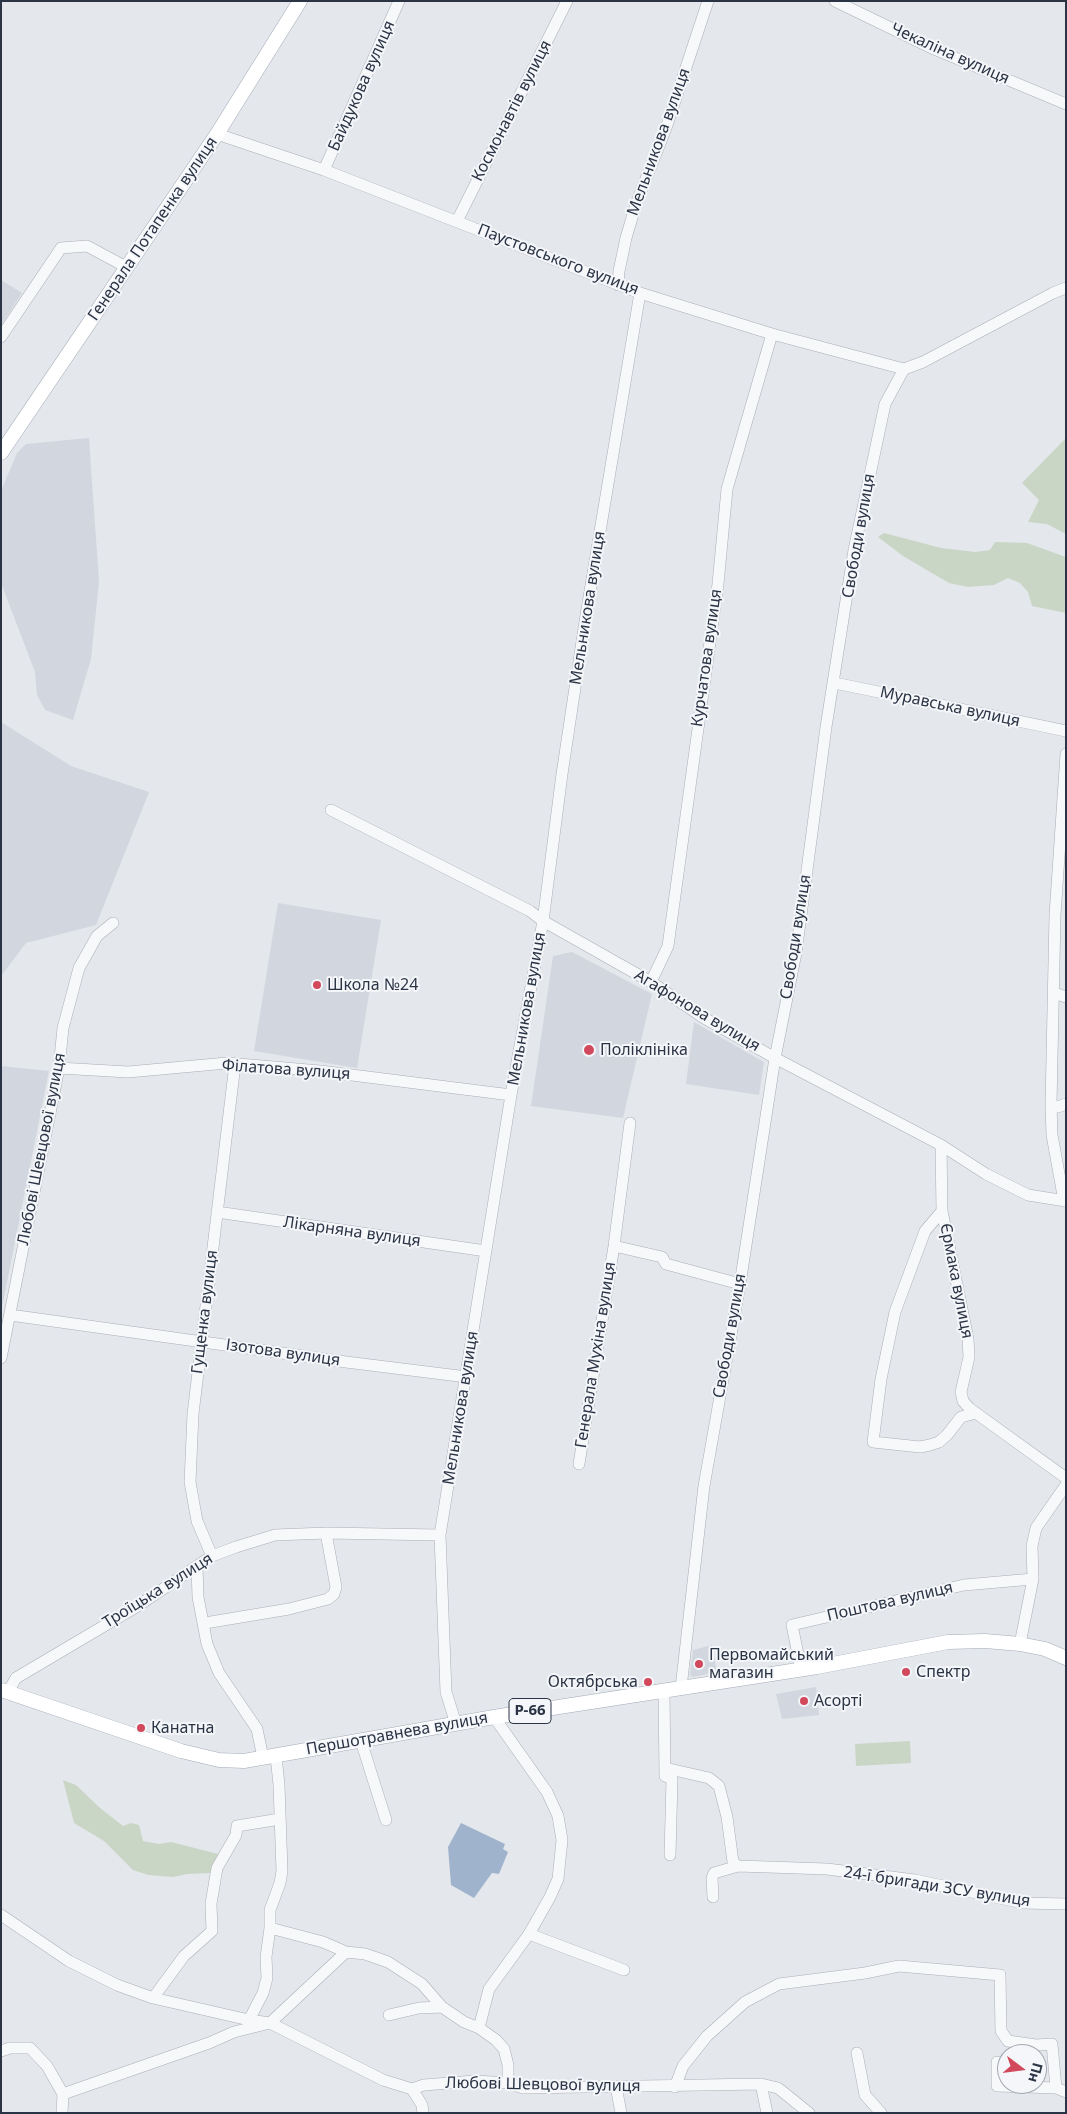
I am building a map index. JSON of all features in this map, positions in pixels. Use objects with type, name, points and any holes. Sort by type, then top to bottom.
[{"type":"main road","name":"Генерала Потапенка вулиця","points":[[1,453],[217,134],[300,1]]},
{"type":"main road","name":"Першотравнева вулиця","points":[[5,1691],[181,1751],[219,1760],[244,1761],[494,1717],[801,1669],[948,1642],[986,1641],[1020,1644],[1045,1649],[1066,1658]]},
{"type":"street","name":"Байдукова вулиця","points":[[324,170],[399,1]]},
{"type":"street","name":"Космонавтів вулиця","points":[[457,221],[567,1]]},
{"type":"street","name":"Мельникова вулиця","points":[[618,285],[626,238],[636,204],[666,128],[708,1]]},
{"type":"street","name":"Чекаліна вулиця","points":[[835,1],[934,48],[1066,104]]},
{"type":"street","name":"Паустовського вулиця","points":[[217,134],[324,170],[640,293],[772,334],[904,370]]},
{"type":"street","points":[[1,337],[61,248],[87,246],[128,268]]},
{"type":"street","points":[[904,370],[1066,288]]},
{"type":"street","name":"Мельникова вулиця","points":[[456,1724],[446,1692],[440,1535],[511,1095],[543,921],[586,615],[640,293]]},
{"type":"street","name":"Курчатова вулиця","points":[[651,982],[668,946],[718,584],[727,489],[772,334]]},
{"type":"street","name":"Свободи вулиця","points":[[681,1688],[704,1486],[740,1284],[775,1058],[796,953],[826,727],[835,683],[854,550],[885,404],[904,370]]},
{"type":"street","name":"Муравська вулиця","points":[[835,683],[1066,731]]},
{"type":"street","points":[[1065,1201],[1052,1135],[1050,1105],[1055,915],[1066,754]]},
{"type":"street","name":"Агафонова вулиця","points":[[331,810],[530,911],[543,921],[651,982],[704,1018],[775,1058],[941,1145],[986,1174],[1028,1195],[1065,1201]]},
{"type":"street","name":"Любові Шевцової вулиця","points":[[1,1358],[60,1068],[63,1028],[79,968],[97,936],[113,923]]},
{"type":"street","points":[[1054,993],[1066,997]]},
{"type":"street","name":"Філатова вулиця","points":[[60,1068],[128,1072],[227,1063],[320,1071],[511,1095]]},
{"type":"street","name":"Гущенка вулиця","points":[[212,1556],[197,1521],[190,1482],[193,1414],[235,1064]]},
{"type":"street","points":[[1050,1105],[1058,1107],[1066,1104]]},
{"type":"street","name":"Генерала Мухіна вулиця","points":[[579,1464],[614,1246],[630,1123]]},
{"type":"street","name":"Єрмака вулиця","points":[[941,1145],[942,1211],[968,1339],[969,1357],[961,1392],[964,1401],[976,1413],[1066,1478]]},
{"type":"street","name":"Єрмака вулиця","points":[[942,1211],[925,1231],[895,1312],[881,1379],[873,1442],[920,1447],[930,1445],[939,1442],[947,1435],[961,1417],[976,1413]]},
{"type":"street","name":"Лікарняна вулиця","points":[[217,1212],[486,1251]]},
{"type":"street","name":"Генерала Мухіна вулиця","points":[[614,1246],[662,1257],[666,1264],[740,1284]]},
{"type":"street","name":"Ізотова вулиця","points":[[10,1314],[202,1342],[467,1377]]},
{"type":"street","points":[[1020,1644],[1033,1579],[1032,1546],[1036,1528],[1066,1486]]},
{"type":"street","points":[[204,1623],[328,1599],[334,1594],[336,1588],[326,1533]]},
{"type":"street","name":"Троїцька вулиця","points":[[5,1691],[16,1678],[136,1607],[212,1556],[274,1536],[326,1533],[440,1535]]},
{"type":"street","points":[[197,1566],[198,1597],[207,1644],[214,1662],[257,1729],[270,1757],[280,1819],[282,1871],[280,1883],[270,1910],[270,1928],[266,1957],[267,1978],[263,1993],[249,2020]]},
{"type":"street","name":"Поштова вулиця","points":[[801,1669],[792,1626],[964,1585],[1033,1579]]},
{"type":"street","points":[[664,1691],[665,1776],[672,1779],[670,1855]]},
{"type":"street","points":[[479,2028],[489,1989],[530,1934],[558,1879],[562,1840],[558,1816],[547,1792],[494,1717]]},
{"type":"street","points":[[362,1741],[386,1820]]},
{"type":"street","points":[[665,1768],[709,1778],[719,1786],[727,1817],[733,1862],[738,1866]]},
{"type":"street","points":[[153,1998],[184,1956],[212,1931],[211,1904],[217,1868],[236,1835],[237,1826],[280,1819]]},
{"type":"street","name":"24-ї бригади ЗСУ вулиця","points":[[713,1897],[712,1878],[714,1874],[738,1866],[828,1869],[915,1880],[1023,1903],[1066,1904]]},
{"type":"street","name":"Любові Шевцової вулиця","points":[[1,1915],[69,1961],[117,1985],[153,1998],[270,2023],[383,2080],[412,2089],[424,2085],[476,2081],[508,2083],[522,2088],[762,2084]]},
{"type":"street","points":[[270,1928],[323,1942],[346,1952],[365,1954],[396,1966],[422,1984],[442,2007],[496,2040],[504,2049],[508,2065],[508,2083]]},
{"type":"street","points":[[530,1934],[624,1970]]},
{"type":"street","points":[[63,2094],[209,2043],[234,2032],[270,2023],[346,1952]]},
{"type":"street","points":[[675,2086],[683,2066],[707,2036],[745,2002],[779,1984],[866,1974],[899,1966],[1000,1974],[1001,2030],[1008,2042],[1036,2045],[1052,2044],[1061,2090],[1047,2089]]},
{"type":"street","points":[[389,2015],[419,2008],[442,2007]]},
{"type":"street","points":[[1,2051],[10,2048],[30,2048],[47,2066],[63,2094],[62,2113]]},
{"type":"street","points":[[857,2053],[865,2095],[881,2113]]},
{"type":"street","points":[[767,2113],[762,2084],[778,2088],[809,2113]]},
{"type":"street","points":[[616,2086],[621,2113]]},
{"type":"street","points":[[412,2089],[422,2105],[423,2113]]},
{"type":"shaded area","points":[[1,280],[22,293],[1,325]]},
{"type":"shaded area","points":[[89,438],[99,582],[91,659],[73,720],[45,710],[37,695],[35,672],[1,583],[1,491],[17,453],[26,444]]},
{"type":"shaded area","points":[[1,722],[71,766],[149,792],[96,925],[26,943],[1,976]]},
{"type":"shaded area","name":"Школа №24","points":[[278,903],[381,920],[357,1068],[254,1051]]},
{"type":"shaded area","name":"Поліклініка","points":[[572,952],[652,994],[623,1118],[531,1106],[553,956]]},
{"type":"shaded area","points":[[694,1022],[764,1062],[759,1095],[686,1084]]},
{"type":"shaded area","points":[[1,1066],[49,1071],[1,1312]]},
{"type":"shaded area","points":[[712,1645],[717,1672],[693,1677],[690,1675],[693,1650]]},
{"type":"shaded area","points":[[816,1687],[819,1715],[782,1719],[776,1694]]},
{"type":"green space","points":[[1066,438],[1066,534],[1047,524],[1028,522],[1039,500],[1022,483]]},
{"type":"green space","points":[[884,533],[941,548],[975,552],[990,550],[995,542],[1027,543],[1066,557],[1066,613],[1032,606],[1028,592],[1020,583],[1008,578],[994,585],[968,587],[949,583],[903,556],[878,537]]},
{"type":"green space","points":[[910,1741],[911,1763],[856,1766],[855,1744]]},
{"type":"green space","points":[[63,1780],[76,1785],[100,1808],[123,1826],[131,1823],[139,1825],[143,1841],[159,1844],[171,1842],[218,1854],[210,1873],[173,1877],[148,1875],[133,1870],[104,1841],[74,1823]]},
{"type":"water","points":[[461,1823],[505,1844],[503,1849],[508,1852],[499,1874],[492,1873],[474,1898],[451,1885],[448,1847]]},
{"type":"place","name":"Школа №24","points":[[317,985]]},
{"type":"place","name":"Поліклініка","points":[[589,1050]]},
{"type":"place","name":"Первомайський магазин","points":[[699,1664]]},
{"type":"place","name":"Спектр","points":[[906,1672]]},
{"type":"place","name":"Октябрська","points":[[648,1682]]},
{"type":"place","name":"Асорті","points":[[804,1701]]},
{"type":"place","name":"Канатна","points":[[141,1728]]}]
